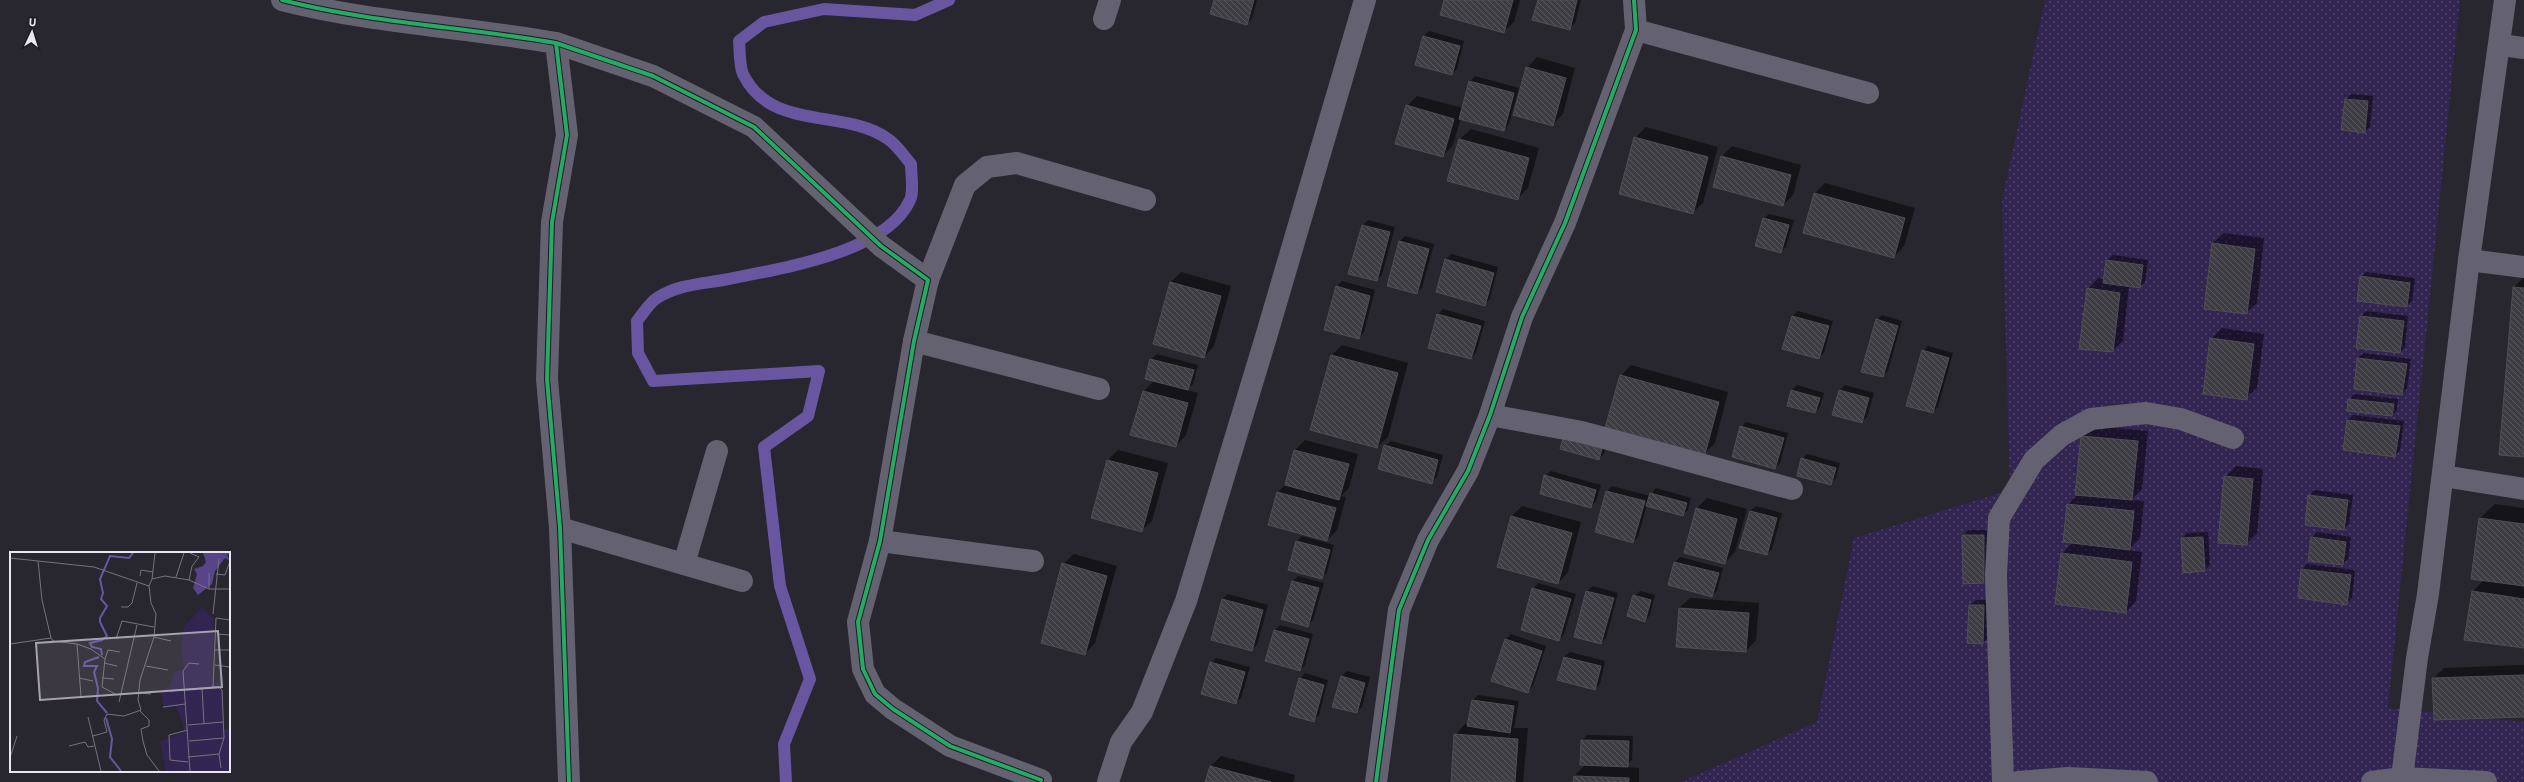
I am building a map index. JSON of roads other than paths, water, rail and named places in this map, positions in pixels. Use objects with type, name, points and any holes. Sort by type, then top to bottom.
[{"type":"street","points":[[282,0],[363,18],[500,33],[556,43],[653,76],[754,127],[880,246],[928,280]]},
{"type":"street","points":[[1108,782],[1121,742],[1142,712],[1186,601],[1266,337],[1364,0]]},
{"type":"street","points":[[1376,782],[1399,610],[1428,540],[1468,472],[1490,415],[1522,317],[1565,223],[1636,30],[1634,0]]},
{"type":"street","points":[[2402,778],[2443,476],[2469,260],[2501,45],[2505,0]]},
{"type":"street","points":[[1636,30],[1868,93]]},
{"type":"street","points":[[556,43],[566,135],[552,222],[547,379],[560,528],[569,782]]},
{"type":"street","points":[[2501,45],[2524,48]]},
{"type":"street","points":[[1041,780],[950,746],[893,709],[875,694],[863,669],[858,622],[880,541],[914,341],[928,280],[965,185],[987,167],[1017,164],[1145,200]]},
{"type":"street","points":[[2469,260],[2524,267]]},
{"type":"street","points":[[914,341],[1099,389]]},
{"type":"street","points":[[2003,782],[1996,575],[1999,518],[2034,460],[2062,435],[2091,419],[2146,413],[2181,419],[2233,438]]},
{"type":"street","points":[[1490,415],[1582,432],[1792,489]]},
{"type":"street","points":[[684,564],[717,451]]},
{"type":"street","points":[[2443,476],[2524,489]]},
{"type":"street","points":[[560,528],[742,581]]},
{"type":"street","points":[[880,541],[1033,561]]},
{"type":"street","points":[[2018,782],[2068,778],[2147,782]]},
{"type":"street","points":[[2372,782],[2402,778],[2486,782]]},
{"type":"waterway","points":[[786,782],[784,744],[810,679],[780,586],[764,447],[808,416],[819,371],[653,381],[638,353],[637,321],[654,300],[673,290],[800,264],[855,246],[878,234],[897,218],[910,200],[912,188],[911,164],[894,144],[871,130],[851,124],[790,112],[771,104],[756,92],[743,74],[740,62],[739,41],[764,22],[824,9],[915,15],[949,0]]}]
